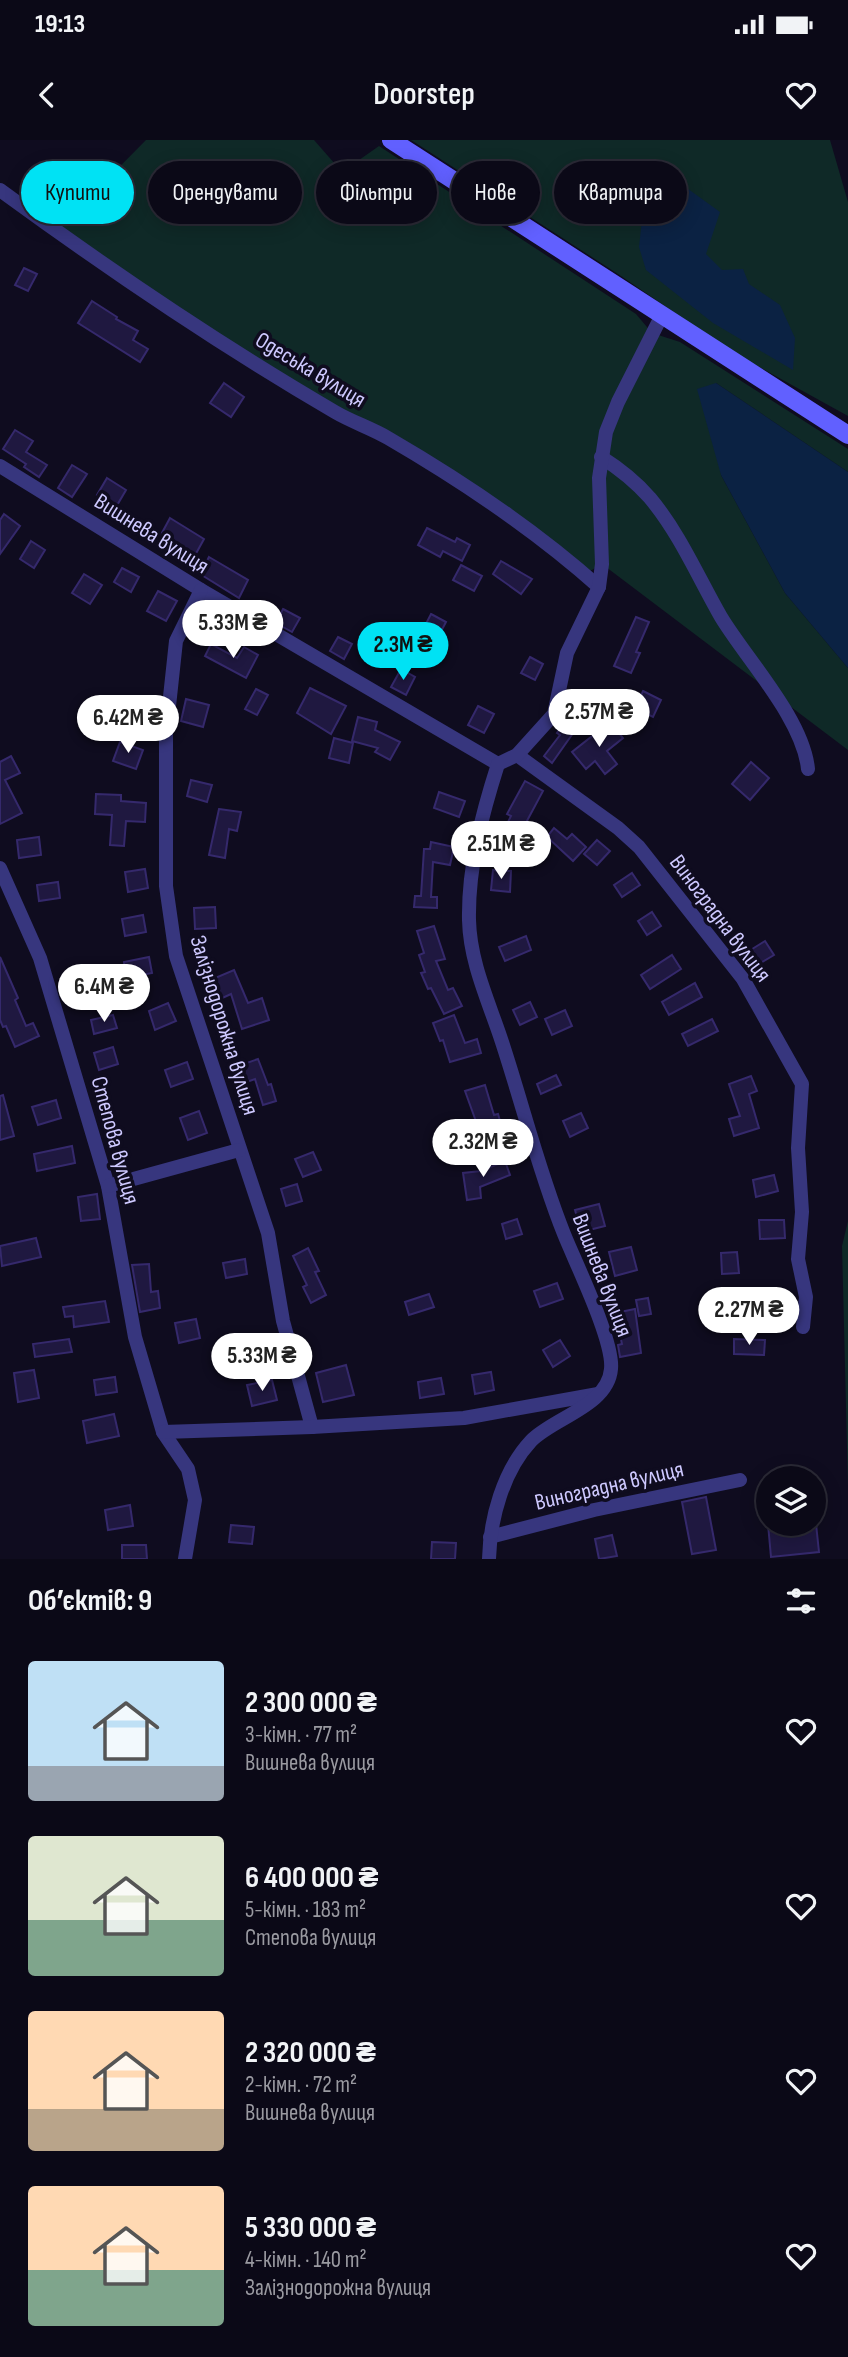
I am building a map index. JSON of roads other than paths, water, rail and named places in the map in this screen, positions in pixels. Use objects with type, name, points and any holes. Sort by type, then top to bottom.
[{"type":"street","points":[[391,140],[848,435]]},
{"type":"street","name":"Одеська вулиця","points":[[0,190],[56,231],[222,342],[338,414],[386,437],[468,488],[518,522],[599,587]]},
{"type":"street","points":[[498,764],[517,755],[554,714],[567,653],[599,587],[602,564],[599,478],[606,432],[618,402],[662,316]]},
{"type":"street","points":[[601,457],[622,470],[650,499],[679,539],[722,617],[774,694],[797,735],[808,769]]},
{"type":"street","name":"Вишнева вулиця","points":[[0,466],[201,590],[498,764],[484,807],[471,873],[469,922],[479,981],[502,1040],[551,1201],[607,1337],[612,1368],[607,1384],[599,1394]]},
{"type":"street","name":"Залізнодорожна вулиця","points":[[201,590],[176,641],[166,734],[166,886],[176,956],[268,1233],[283,1321],[312,1427]]},
{"type":"street","name":"Виноградна вулиця","points":[[517,755],[618,828],[639,848],[743,979],[802,1084],[798,1147],[802,1212],[798,1259],[806,1297],[803,1327]]},
{"type":"street","name":"Степова вулиця","points":[[0,868],[40,958],[108,1185],[135,1337],[163,1432]]},
{"type":"street","points":[[108,1185],[239,1150]]},
{"type":"street","points":[[163,1432],[464,1418],[599,1394]]},
{"type":"street","points":[[489,1559],[489,1537],[500,1496],[516,1462],[531,1441],[573,1415],[599,1394]]},
{"type":"street","points":[[163,1432],[188,1469],[195,1500],[186,1559]]},
{"type":"street","name":"Виноградна вулиця","points":[[489,1537],[594,1510],[740,1480]]},
{"type":"water","points":[[687,188],[720,212],[706,254],[722,270],[743,269],[749,284],[780,305],[795,338],[793,370],[713,323],[646,270],[639,247],[642,224],[687,224]]},
{"type":"water","points":[[716,383],[848,472],[848,668],[785,593],[721,475],[697,389]]}]
